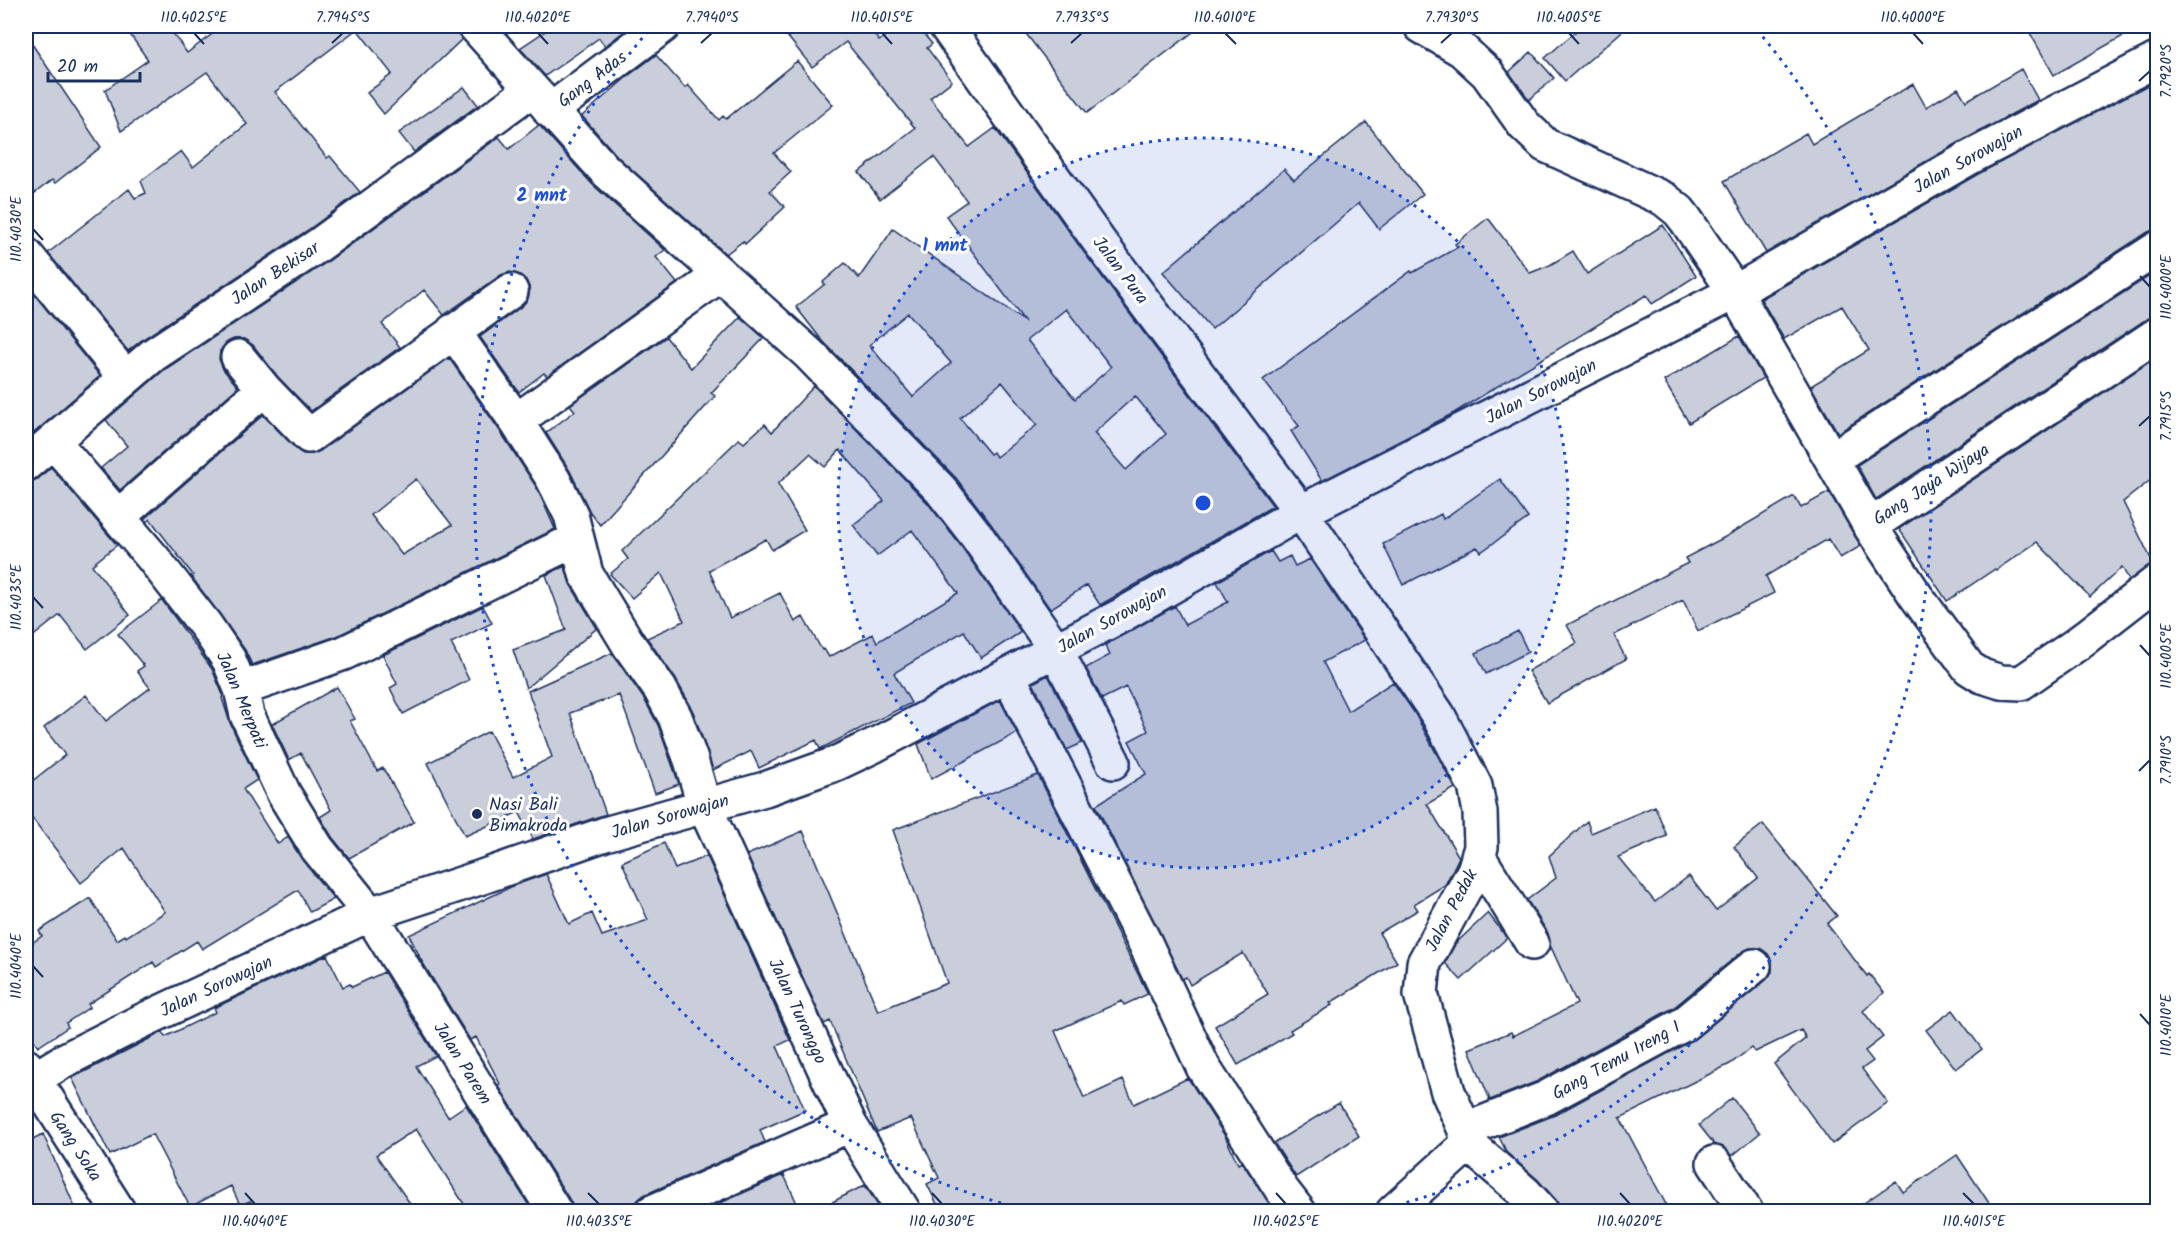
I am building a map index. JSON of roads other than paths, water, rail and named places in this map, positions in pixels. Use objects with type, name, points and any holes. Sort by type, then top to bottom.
[{"type":"street","points":[[475,26],[605,171],[809,354],[941,490],[976,535],[1056,650],[1113,762]]},
{"type":"street","name":"Gang Adas","points":[[540,101],[663,26]]},
{"type":"street","name":"Jalan Pura","points":[[946,26],[1098,240],[1301,512]]},
{"type":"street","name":"Gang Jaya Wijaya","points":[[1421,26],[1462,50],[1487,73],[1524,125],[1545,146],[1664,199],[1679,211],[1735,292],[1870,526],[2157,334]]},
{"type":"street","name":"Jalan Sorowajan","points":[[28,1076],[370,914],[605,834],[765,789],[835,764],[1122,615],[1301,512],[1735,292],[1969,158],[2157,59]]},
{"type":"street","name":"Jalan Bekisar","points":[[26,464],[153,355],[540,101]]},
{"type":"street","points":[[1832,459],[2157,248]]},
{"type":"street","points":[[26,255],[126,378]]},
{"type":"street","points":[[516,421],[720,275]]},
{"type":"street","points":[[238,357],[264,389],[313,439],[453,331],[511,291]]},
{"type":"street","name":"Jalan Turonggo","points":[[453,331],[516,421],[553,479],[571,515],[586,574],[629,645],[660,689],[675,717],[704,805],[850,1125],[904,1212]]},
{"type":"street","points":[[119,516],[264,389]]},
{"type":"street","name":"Jalan Merpati","points":[[53,441],[119,516],[230,660],[247,715],[284,794],[317,848],[370,914]]},
{"type":"street","name":"Jalan Pedak","points":[[1301,512],[1438,715],[1475,786],[1480,812],[1479,856],[1474,871],[1424,963],[1421,994],[1448,1092],[1466,1137],[1542,1212]]},
{"type":"street","points":[[1870,526],[1916,596],[1969,668],[1982,676],[2001,682],[2021,683],[2077,644],[2157,581]]},
{"type":"street","points":[[241,690],[344,653],[577,539]]},
{"type":"street","points":[[1008,675],[1145,943],[1203,1067],[1282,1190],[1299,1212]]},
{"type":"street","points":[[1479,856],[1532,943]]},
{"type":"street","name":"Jalan Parem","points":[[370,914],[555,1212]]},
{"type":"street","name":"Gang Temu Ireng I","points":[[1466,1137],[1546,1098],[1684,1024],[1754,966]]},
{"type":"street","name":"Gang Soka","points":[[28,1076],[119,1212]]},
{"type":"street","points":[[652,1212],[850,1125]]},
{"type":"street","points":[[1393,1212],[1466,1137]]},
{"type":"street","points":[[1714,1163],[1746,1212]]},
{"type":"place","name":"Nasi Bali Bimakroda","points":[[477,814]]}]
